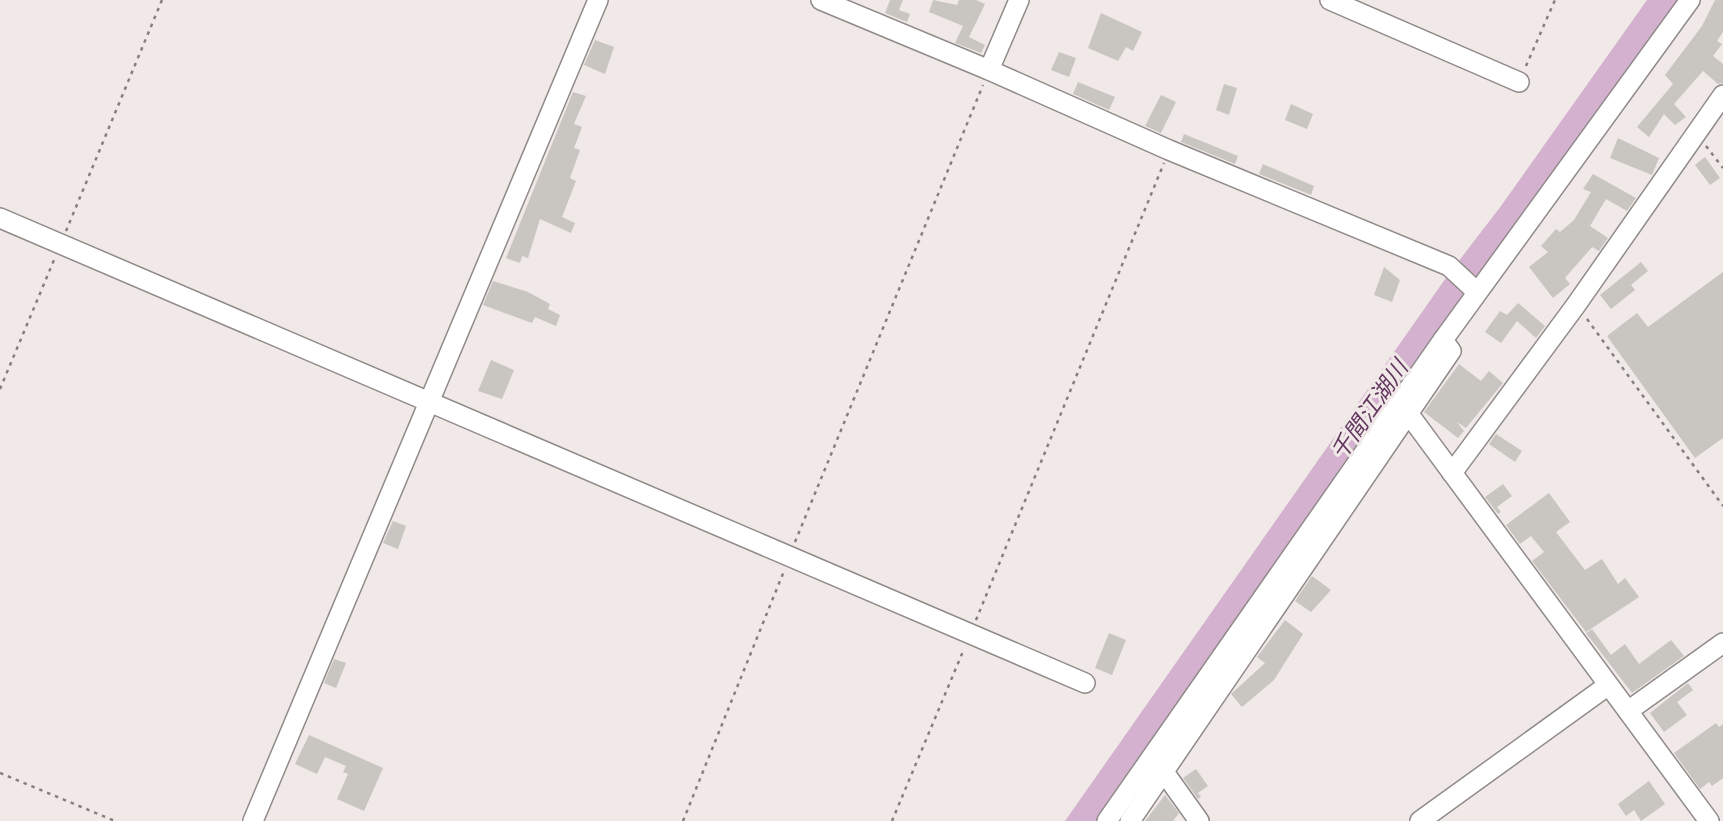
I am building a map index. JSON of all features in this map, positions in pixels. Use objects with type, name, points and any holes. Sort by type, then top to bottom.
[{"type":"street","points":[[253,821],[598,0]]},
{"type":"street","points":[[821,0],[989,70],[1169,150],[1449,266],[1474,288]]},
{"type":"street","points":[[989,70],[1019,0]]},
{"type":"street","points":[[1330,0],[1519,82]]},
{"type":"street","points":[[1107,821],[1443,340],[1474,288],[1690,0]]},
{"type":"street","points":[[1452,473],[1576,305],[1723,94]]},
{"type":"street","points":[[0,218],[1085,683]]},
{"type":"street","points":[[1130,821],[1451,351],[1443,340]]},
{"type":"street","points":[[1408,413],[1709,821]]},
{"type":"street","points":[[1628,711],[1723,643]]},
{"type":"street","points":[[1420,821],[1607,686]]},
{"type":"street","points":[[1164,772],[1199,821]]},
{"type":"path","points":[[0,389],[162,0]]},
{"type":"path","points":[[1519,82],[1555,0]]},
{"type":"path","points":[[682,821],[989,70]]},
{"type":"path","points":[[1696,131],[1723,168]]},
{"type":"path","points":[[892,821],[1169,150]]},
{"type":"path","points":[[1576,305],[1723,506]]},
{"type":"path","points":[[0,774],[115,821]]},
{"type":"water","name":"千間江湖川","points":[[1647,0],[1679,0],[1100,821],[1065,821],[1448,275],[1501,206]]},
{"type":"building","points":[[890,0],[903,0],[899,10],[910,14],[907,22],[885,13]]},
{"type":"building","points":[[933,0],[957,5],[959,0],[976,0],[985,4],[969,37],[985,45],[981,53],[955,43],[963,26],[929,12]]},
{"type":"building","points":[[1715,0],[1723,0],[1723,32],[1717,41],[1722,44],[1713,56],[1723,64],[1723,83],[1718,84],[1703,71],[1674,104],[1686,117],[1675,125],[1664,114],[1649,137],[1637,127],[1673,84],[1665,75],[1702,26]]},
{"type":"building","points":[[1101,13],[1142,32],[1133,51],[1126,47],[1118,61],[1088,48]]},
{"type":"building","points":[[595,40],[614,47],[605,74],[584,65]]},
{"type":"building","points":[[1059,52],[1076,58],[1069,77],[1051,70]]},
{"type":"building","points":[[1078,82],[1115,97],[1109,110],[1073,94]]},
{"type":"building","points":[[1224,84],[1237,88],[1229,115],[1216,110]]},
{"type":"building","points":[[573,92],[586,96],[574,124],[582,127],[574,148],[580,150],[570,178],[576,181],[562,217],[575,223],[571,233],[540,219],[528,258],[522,256],[520,263],[506,258]]},
{"type":"building","points":[[1161,95],[1176,102],[1161,133],[1145,126]]},
{"type":"building","points":[[1291,104],[1313,114],[1307,129],[1285,120]]},
{"type":"building","points":[[1184,134],[1238,156],[1235,164],[1181,142]]},
{"type":"building","points":[[1618,138],[1659,158],[1652,175],[1610,158]]},
{"type":"building","points":[[1705,157],[1720,178],[1710,185],[1695,165]]},
{"type":"building","points":[[1263,164],[1314,186],[1311,195],[1259,174]]},
{"type":"building","points":[[1593,174],[1636,198],[1627,211],[1606,199],[1590,226],[1608,238],[1599,251],[1592,247],[1565,278],[1570,284],[1553,298],[1529,267],[1548,252],[1541,246],[1556,229],[1560,232],[1574,220],[1591,192],[1583,189]]},
{"type":"building","points":[[1641,262],[1648,271],[1631,285],[1635,290],[1611,309],[1600,295]]},
{"type":"building","points":[[1384,267],[1400,280],[1392,302],[1374,295]]},
{"type":"building","points":[[1723,272],[1723,438],[1695,458],[1607,336],[1637,313],[1648,327]]},
{"type":"building","points":[[493,281],[528,292],[550,304],[548,309],[560,315],[556,326],[535,317],[532,323],[483,305]]},
{"type":"building","points":[[1518,303],[1545,326],[1536,338],[1517,321],[1501,343],[1485,332],[1500,311],[1507,315]]},
{"type":"building","points":[[491,360],[514,370],[502,399],[478,391]]},
{"type":"building","points":[[1459,364],[1481,381],[1489,371],[1503,383],[1466,428],[1457,422],[1464,431],[1458,438],[1424,412]]},
{"type":"building","points":[[1496,434],[1522,451],[1515,462],[1489,444]]},
{"type":"building","points":[[1503,484],[1512,496],[1497,507],[1501,512],[1498,514],[1485,497]]},
{"type":"building","points":[[1549,493],[1570,522],[1556,532],[1585,570],[1602,559],[1618,584],[1625,578],[1639,597],[1586,632],[1532,561],[1544,552],[1531,536],[1520,544],[1506,525]]},
{"type":"building","points":[[393,521],[406,526],[398,549],[383,543]]},
{"type":"building","points":[[1312,576],[1331,590],[1311,612],[1295,601]]},
{"type":"building","points":[[1285,620],[1303,634],[1274,680],[1242,707],[1231,694],[1265,663],[1257,657]]},
{"type":"building","points":[[1592,629],[1611,655],[1625,644],[1639,664],[1671,640],[1684,656],[1632,693],[1586,633]]},
{"type":"building","points":[[1109,633],[1126,640],[1112,675],[1095,668]]},
{"type":"building","points":[[334,659],[346,663],[336,688],[324,683]]},
{"type":"building","points":[[1688,683],[1693,690],[1677,702],[1687,715],[1664,732],[1650,713]]},
{"type":"building","points":[[1716,723],[1719,727],[1723,724],[1723,778],[1712,786],[1709,782],[1700,789],[1674,753]]},
{"type":"building","points":[[309,735],[383,768],[364,811],[337,799],[348,774],[343,772],[346,766],[325,757],[317,774],[295,764]]},
{"type":"building","points":[[1196,769],[1208,786],[1198,793],[1201,797],[1198,799],[1183,778]]},
{"type":"building","points":[[1649,781],[1665,804],[1641,821],[1634,810],[1626,816],[1618,804]]},
{"type":"building","points":[[1165,795],[1179,813],[1173,821],[1145,821]]}]
